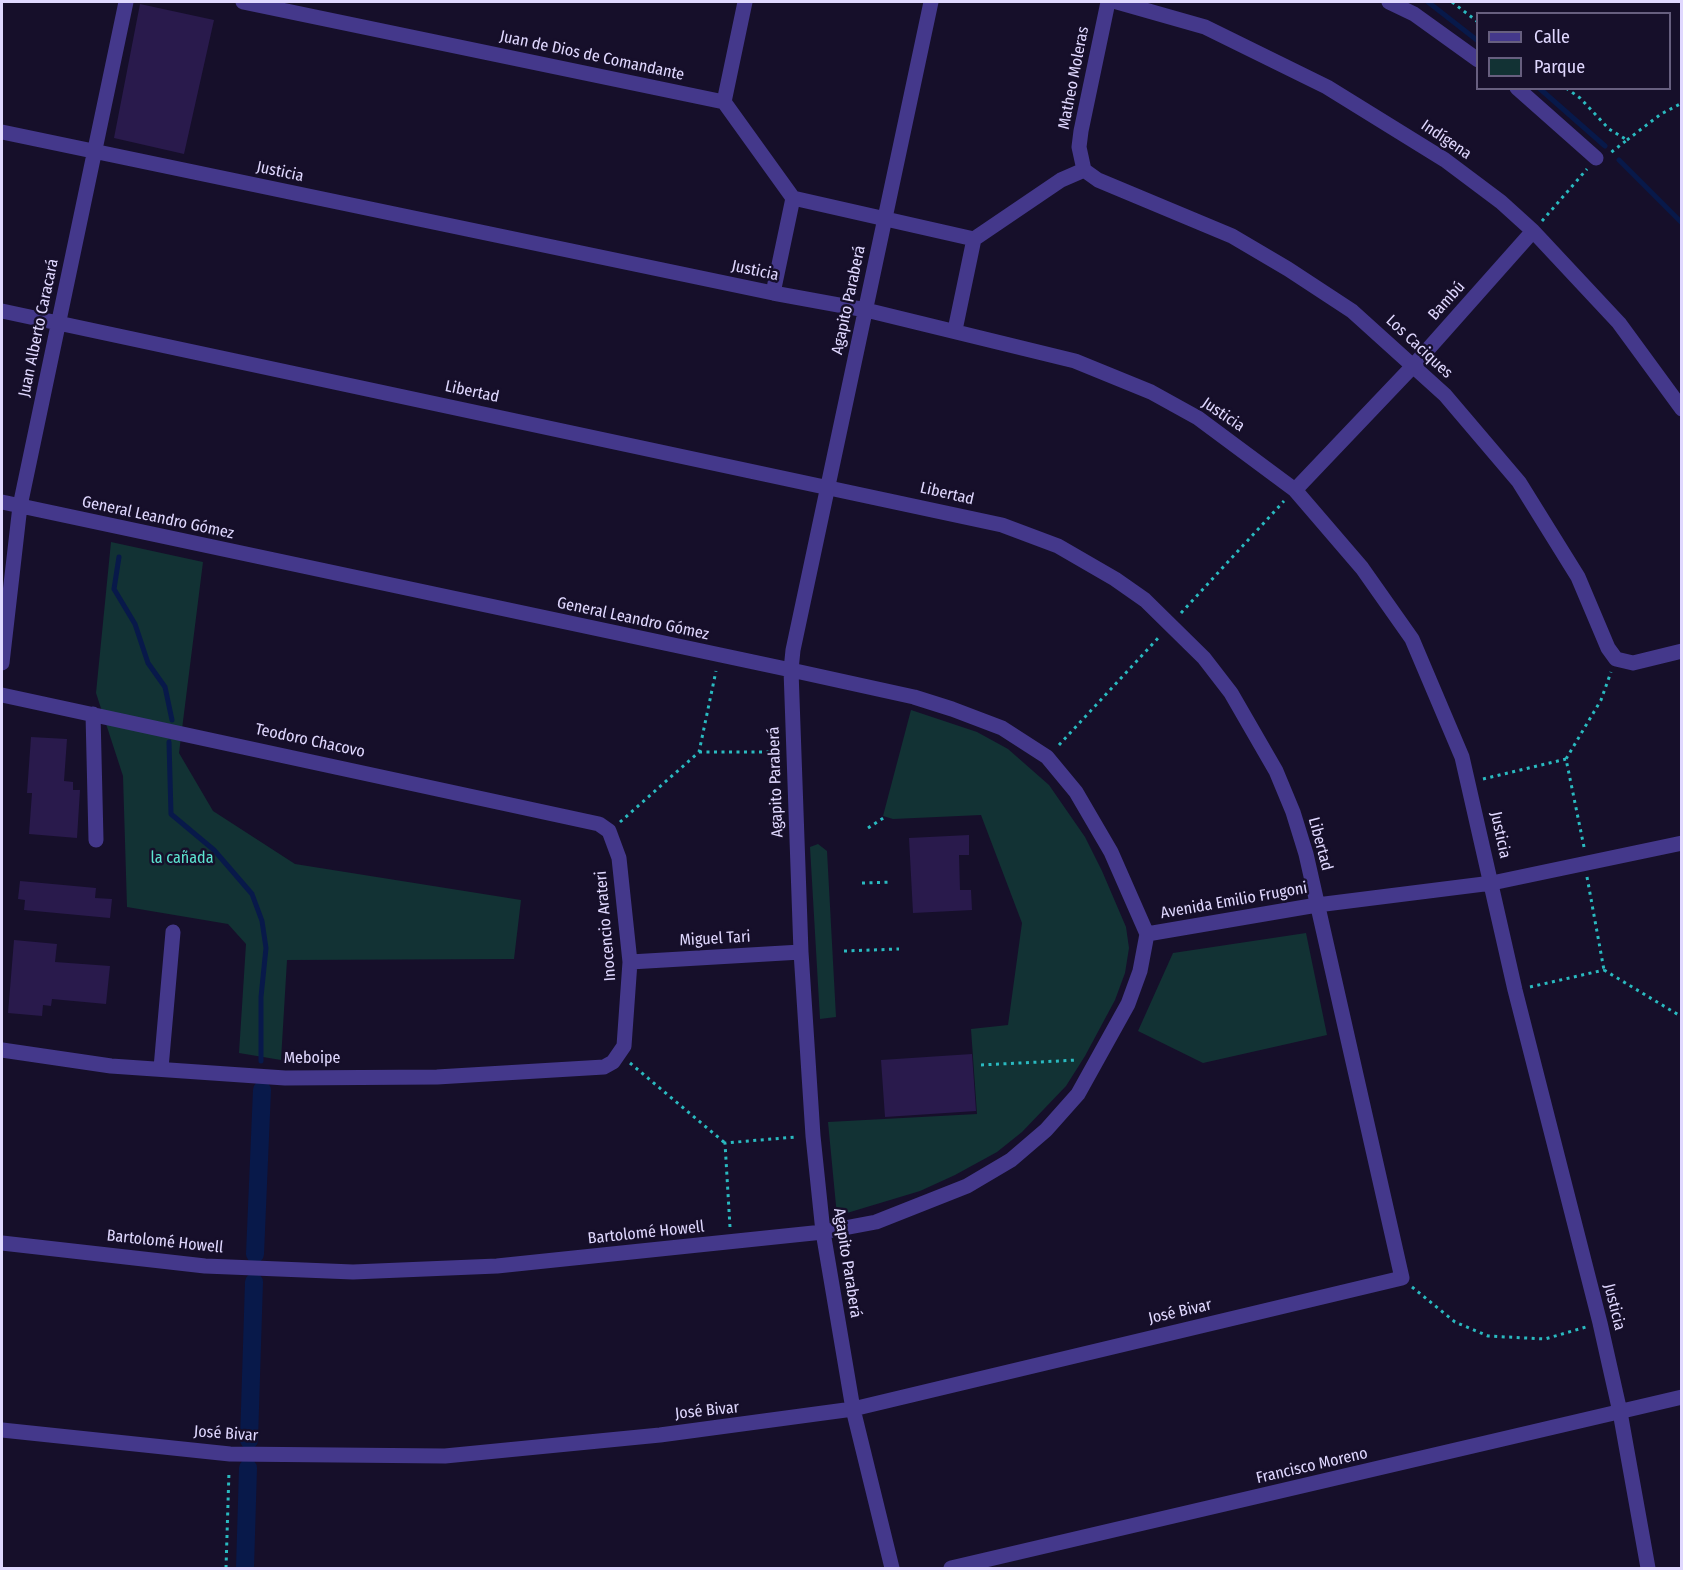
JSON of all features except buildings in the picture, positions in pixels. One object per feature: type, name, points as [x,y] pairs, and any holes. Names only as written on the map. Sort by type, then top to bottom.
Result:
[{"type":"street","name":"Juan Alberto Caracará","points":[[2,663],[20,506],[126,2]]},
{"type":"street","name":"Juan de Dios de Comandante","points":[[243,2],[724,102]]},
{"type":"street","points":[[745,2],[724,102],[793,198],[884,220],[974,238]]},
{"type":"street","name":"Agapito Paraberá","points":[[892,1569],[853,1409],[823,1232],[813,1136],[801,952],[792,752],[791,670],[792,650],[931,2]]},
{"type":"street","name":"Matheo Moleras","points":[[1083,166],[1079,147],[1081,130],[1108,2]]},
{"type":"street","name":"Indígena","points":[[1117,2],[1205,27],[1327,87],[1445,160],[1502,202],[1533,231],[1619,323],[1682,409]]},
{"type":"street","points":[[1389,2],[1414,14],[1476,59]]},
{"type":"street","points":[[1519,90],[1596,158]]},
{"type":"street","name":"Justicia","points":[[2,132],[773,294],[866,310],[1075,361],[1151,392],[1198,418],[1295,490],[1362,568],[1412,639],[1446,715],[1469,783],[1515,990],[1600,1323],[1620,1412],[1648,1569]]},
{"type":"street","points":[[955,330],[974,238],[1083,166]]},
{"type":"street","name":"Los Caciques","points":[[1083,166],[1098,180],[1232,236],[1288,268],[1352,311],[1414,365],[1445,395],[1519,482],[1578,577],[1608,648],[1616,659]]},
{"type":"street","points":[[773,294],[793,198]]},
{"type":"street","name":"Bambú","points":[[1295,490],[1414,365],[1533,231]]},
{"type":"street","name":"Libertad","points":[[2,311],[829,486],[1002,525],[1030,534],[1085,560],[1145,600],[1204,658],[1255,732],[1276,771],[1293,812],[1317,905],[1402,1278]]},
{"type":"street","name":"General Leandro Gómez","points":[[2,502],[791,670],[952,709],[1002,728],[1047,757],[1076,792],[1111,852],[1147,934]]},
{"type":"street","points":[[1616,659],[1633,663],[1682,651]]},
{"type":"street","name":"Teodoro Chacovo","points":[[2,694],[588,819],[609,831]]},
{"type":"street","points":[[93,714],[96,840]]},
{"type":"street","name":"Inocencio Arateri","points":[[609,831],[619,858],[630,962],[627,1034],[620,1055]]},
{"type":"street","name":"Avenida Emilio Frugoni","points":[[1147,934],[1317,905],[1492,883],[1682,843]]},
{"type":"street","points":[[160,1068],[173,932]]},
{"type":"street","name":"Bartolomé Howell","points":[[2,1243],[205,1266],[353,1272],[497,1266],[823,1232],[876,1222],[967,1186],[1011,1160],[1046,1130],[1078,1095],[1128,1004],[1140,971],[1147,934]]},
{"type":"street","name":"Miguel Tari","points":[[630,962],[801,952]]},
{"type":"street","name":"Meboipe","points":[[2,1050],[111,1066],[285,1078],[437,1077],[604,1067],[620,1055]]},
{"type":"street","name":"José Bivar","points":[[2,1430],[230,1454],[445,1456],[746,1425],[853,1409],[1402,1278]]},
{"type":"street","name":"Francisco Moreno","points":[[951,1569],[1682,1398]]},
{"type":"path","points":[[1452,2],[1476,20]]},
{"type":"path","points":[[1569,90],[1580,98],[1609,129],[1627,140]]},
{"type":"path","points":[[1533,231],[1596,158],[1614,152],[1661,114],[1682,103]]},
{"type":"path","points":[[609,831],[699,752],[719,656]]},
{"type":"path","points":[[1604,970],[1584,865],[1584,840],[1566,759],[1601,700],[1616,659]]},
{"type":"path","points":[[699,752],[792,752]]},
{"type":"path","points":[[1469,783],[1566,759]]},
{"type":"path","points":[[868,828],[885,818]]},
{"type":"path","points":[[862,884],[892,882]]},
{"type":"path","points":[[844,951],[900,949]]},
{"type":"path","points":[[1515,990],[1604,970],[1682,1017]]},
{"type":"path","points":[[620,1055],[725,1143],[813,1136]]},
{"type":"path","points":[[981,1065],[1087,1060]]},
{"type":"path","points":[[725,1143],[731,1242]]},
{"type":"path","points":[[1402,1278],[1455,1322],[1488,1336],[1545,1339],[1600,1323]]},
{"type":"path","points":[[226,1569],[230,1454]]},
{"type":"green space","name":"la cañada","points":[[111,542],[203,562],[179,753],[213,811],[295,864],[521,900],[514,959],[287,960],[281,1060],[239,1053],[246,944],[228,924],[127,907],[123,776],[96,693]]},
{"type":"green space","points":[[911,710],[977,732],[1008,749],[1049,785],[1085,837],[1102,871],[1126,927],[1129,948],[1125,973],[1115,1000],[1085,1056],[1066,1086],[1022,1132],[997,1152],[920,1191],[837,1216],[828,1122],[977,1114],[971,1029],[1008,1025],[1022,923],[981,815],[893,819],[883,816]]},
{"type":"green space","points":[[818,844],[827,851],[836,1017],[820,1019],[810,847]]},
{"type":"green space","points":[[1306,933],[1327,1035],[1203,1063],[1138,1031],[1173,953]]},
{"type":"waterway","points":[[1428,2],[1476,39]]},
{"type":"waterway","points":[[1541,90],[1605,146]]},
{"type":"waterway","points":[[1619,160],[1682,223]]},
{"type":"waterway","points":[[119,557],[114,589],[135,624],[148,663],[165,687],[172,720]]},
{"type":"waterway","points":[[169,742],[171,814],[214,850],[252,894],[262,921],[266,948],[261,997],[261,1061]]},
{"type":"waterway","points":[[255,1254],[262,1090]]},
{"type":"waterway","points":[[249,1440],[254,1282]]},
{"type":"waterway","points":[[245,1568],[248,1468]]}]
